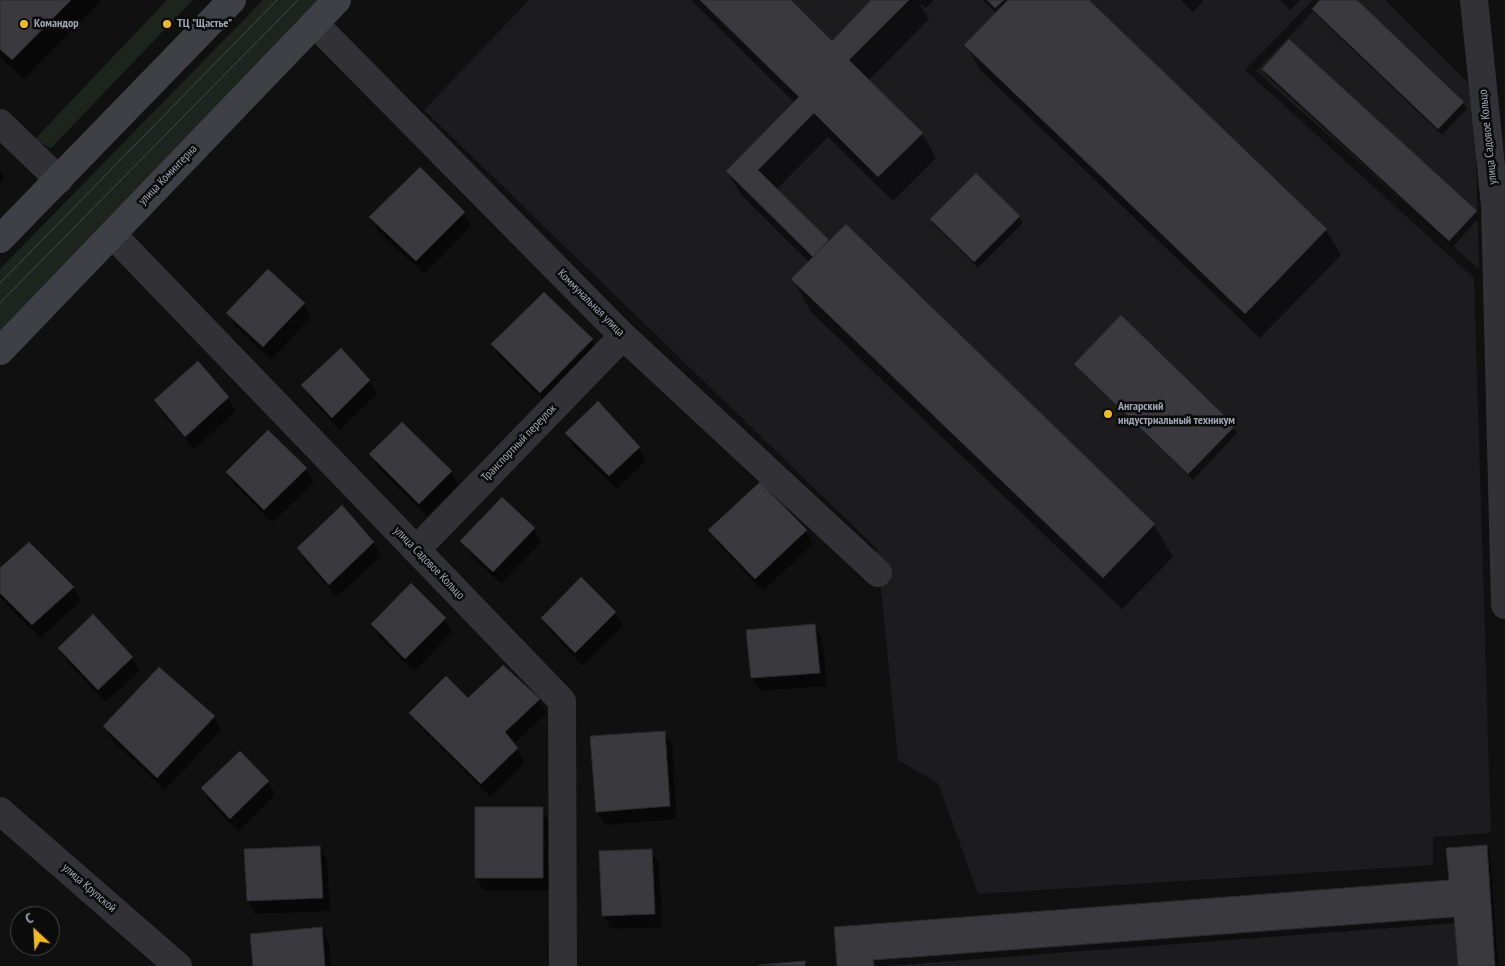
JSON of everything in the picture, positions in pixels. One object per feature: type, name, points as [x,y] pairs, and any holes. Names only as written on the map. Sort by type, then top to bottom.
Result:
[{"type":"street","points":[[0,240],[232,0]]},
{"type":"street","name":"улица Коминтерна","points":[[0,351],[337,0]]},
{"type":"street","name":"улица Садовое Кольцо","points":[[1474,0],[1495,205],[1505,605]]},
{"type":"street","name":"Коммунальная улица","points":[[314,23],[623,336],[878,573]]},
{"type":"street","points":[[0,123],[59,180]]},
{"type":"street","name":"улица Садовое Кольцо","points":[[112,234],[562,701],[563,966]]},
{"type":"street","name":"Транспортный переулок","points":[[416,550],[623,336]]},
{"type":"street","name":"улица Крупской","points":[[0,811],[178,966]]},
{"type":"shaded area","points":[[167,0],[193,0],[51,148],[34,140]]},
{"type":"shaded area","points":[[263,0],[324,0],[0,334],[0,269]]},
{"type":"shaded area","name":"Ангарский индустриальный техникум","points":[[529,0],[1313,0],[1245,70],[1474,278],[1491,833],[1433,837],[1433,865],[978,894],[938,783],[898,760],[877,549],[424,110]]},
{"type":"shaded area","points":[[1324,0],[1385,0],[1474,89],[1479,269],[1256,71]]},
{"type":"shaded area","points":[[1487,845],[1495,966],[837,966],[834,928],[1449,880],[1446,848]]},
{"type":"building","name":"Командор","points":[[0,0],[71,0],[12,60],[0,49]]},
{"type":"building","points":[[700,0],[791,0],[832,41],[871,0],[909,0],[849,60],[923,133],[878,177],[814,113],[758,170],[829,240],[813,257],[726,171],[799,97]]},
{"type":"building","points":[[987,0],[1004,0],[995,8]]},
{"type":"building","points":[[1008,0],[1089,0],[1327,229],[1245,314],[964,45]]},
{"type":"building","points":[[1320,0],[1357,0],[1464,102],[1438,129],[1312,9]]},
{"type":"building","points":[[1289,39],[1477,211],[1449,241],[1262,69]]},
{"type":"building","points":[[420,167],[465,212],[416,261],[369,217]]},
{"type":"building","points":[[976,173],[1020,216],[974,262],[930,219]]},
{"type":"building","points":[[846,224],[1155,524],[1103,578],[791,279]]},
{"type":"building","points":[[268,269],[305,303],[263,347],[226,313]]},
{"type":"building","points":[[544,292],[593,339],[540,393],[491,344]]},
{"type":"building","points":[[1121,315],[1235,426],[1188,474],[1074,364]]},
{"type":"building","points":[[341,348],[370,380],[332,418],[301,385]]},
{"type":"building","points":[[198,361],[229,397],[185,437],[154,400]]},
{"type":"building","points":[[598,401],[640,447],[609,476],[565,433]]},
{"type":"building","points":[[402,422],[452,471],[419,504],[369,454]]},
{"type":"building","points":[[268,430],[307,468],[264,510],[226,472]]},
{"type":"building","points":[[760,482],[807,530],[755,579],[708,530]]},
{"type":"building","points":[[502,497],[535,528],[493,572],[460,541]]},
{"type":"building","points":[[342,505],[374,542],[329,585],[297,548]]},
{"type":"building","points":[[29,542],[74,587],[32,625],[0,593],[0,568]]},
{"type":"building","points":[[581,577],[616,612],[575,653],[541,618]]},
{"type":"building","points":[[411,583],[446,618],[405,659],[371,624]]},
{"type":"building","points":[[93,614],[133,657],[98,690],[58,648]]},
{"type":"building","points":[[815,624],[820,673],[751,678],[746,630]]},
{"type":"building","points":[[503,665],[540,699],[505,732],[518,748],[481,784],[409,713],[446,676],[468,698]]},
{"type":"building","points":[[159,667],[215,716],[157,778],[103,726]]},
{"type":"building","points":[[665,731],[670,806],[596,812],[590,736]]},
{"type":"building","points":[[240,751],[269,781],[230,819],[201,788]]},
{"type":"building","points":[[475,807],[543,807],[543,878],[475,878]]},
{"type":"building","points":[[1487,845],[1495,966],[1458,966],[1454,917],[873,960],[874,966],[837,966],[834,927],[1449,880],[1446,848]]},
{"type":"building","points":[[320,846],[323,898],[247,901],[244,849]]},
{"type":"building","points":[[652,849],[655,914],[602,916],[599,851]]},
{"type":"building","points":[[322,927],[325,966],[253,966],[250,934]]},
{"type":"building","points":[[805,961],[805,966],[759,965]]},
{"type":"tram line","points":[[0,283],[277,0]]},
{"type":"tram line","points":[[0,303],[298,0]]},
{"type":"place","name":"Командор","points":[[24,24]]},
{"type":"place","name":"ТЦ \"Щастье\"","points":[[167,24]]},
{"type":"place","name":"Ангарский индустриальный техникум","points":[[1108,414]]}]
